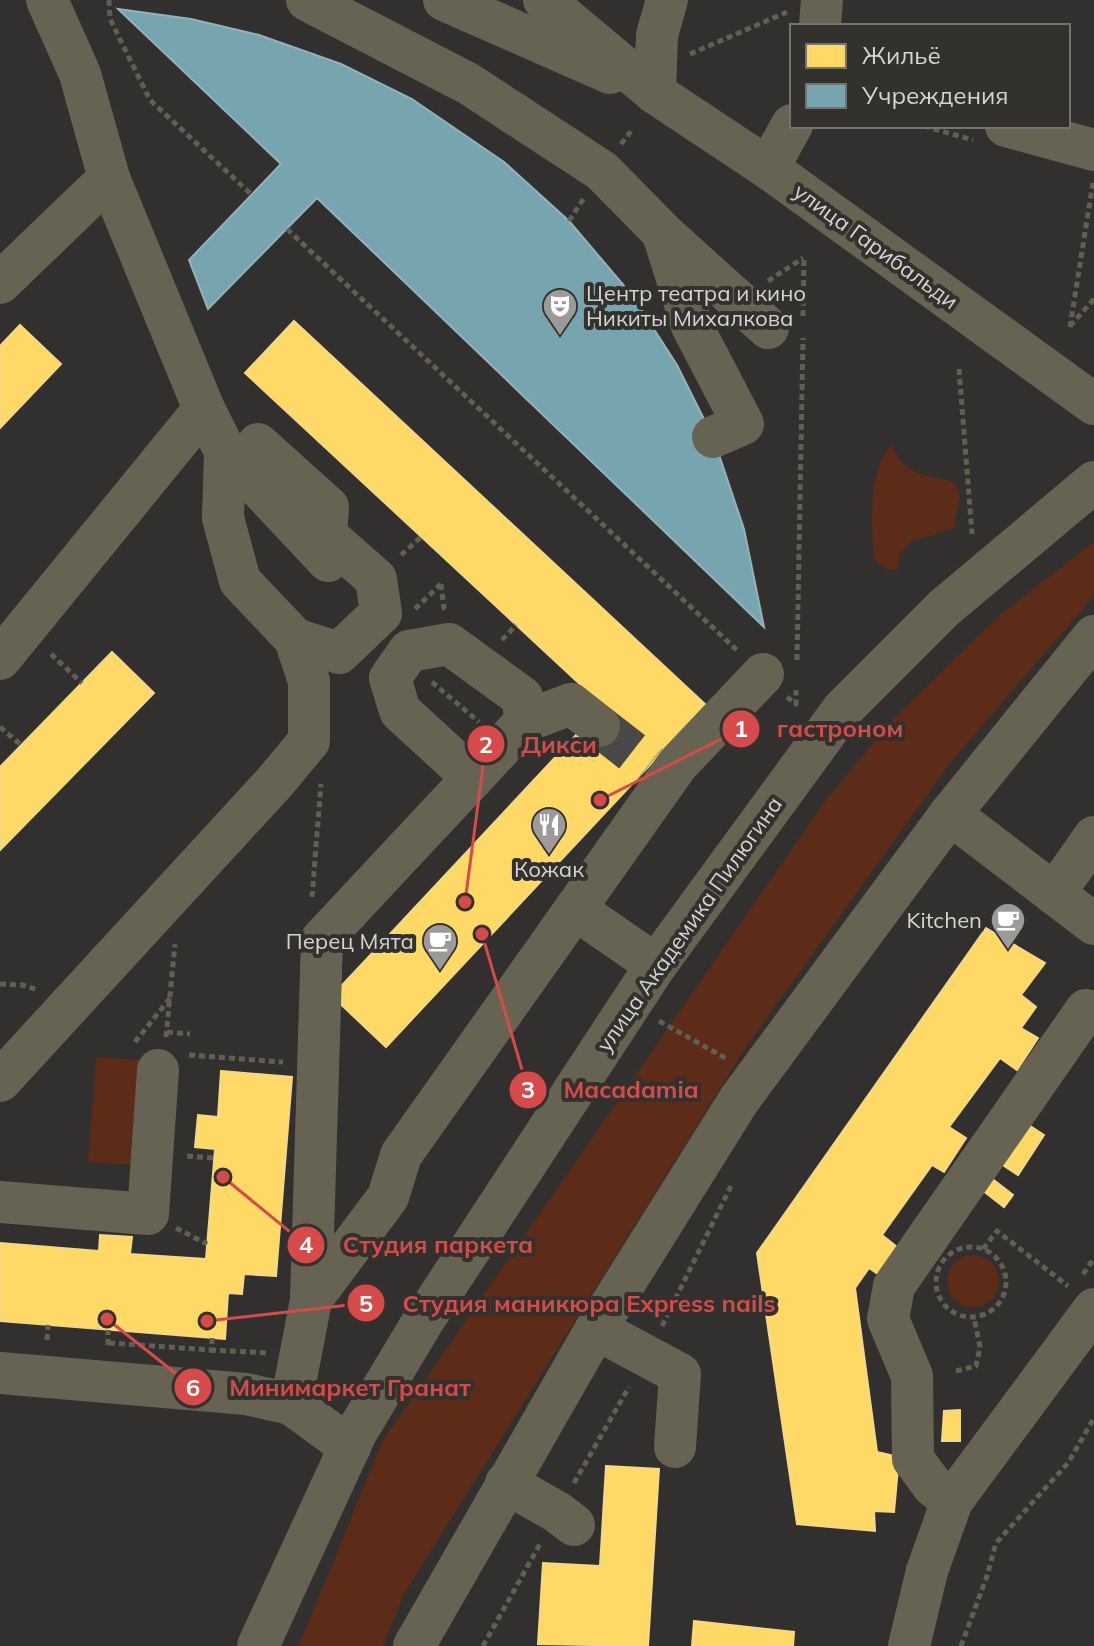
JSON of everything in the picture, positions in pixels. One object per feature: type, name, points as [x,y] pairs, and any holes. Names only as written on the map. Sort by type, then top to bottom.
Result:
[{"type":"street","points":[[47,0],[80,74],[109,178],[204,409],[242,448],[328,561]]},
{"type":"street","points":[[307,0],[469,84],[602,171],[663,233],[791,329]]},
{"type":"street","name":"улица Гарибальди","points":[[444,0],[655,93]]},
{"type":"street","name":"улица Гарибальди","points":[[544,0],[655,93],[768,168],[1094,404]]},
{"type":"street","points":[[655,93],[657,35],[667,0]]},
{"type":"street","points":[[768,168],[790,128]]},
{"type":"street","points":[[1013,128],[1094,150]]},
{"type":"street","points":[[0,283],[109,178]]},
{"type":"street","points":[[663,233],[692,326],[743,424],[713,437]]},
{"type":"street","points":[[12,644],[204,409]]},
{"type":"street","points":[[0,1081],[309,741],[309,681],[295,639],[240,581],[223,518],[242,448]]},
{"type":"street","points":[[242,448],[328,507],[326,535],[376,579],[381,613],[339,653],[295,639]]},
{"type":"street","name":"улица Академика Пилюгина","points":[[258,1646],[350,1447],[423,1321],[656,965],[843,709],[944,608],[1094,482]]},
{"type":"street","points":[[414,1646],[596,1329],[752,1082],[950,814],[1094,636]]},
{"type":"street","points":[[473,778],[400,711],[390,678],[409,651],[449,644],[522,697],[516,732]]},
{"type":"street","points":[[311,1300],[388,1197],[401,1155],[575,909],[658,772],[785,678]]},
{"type":"street","points":[[291,1404],[311,1300],[309,935],[473,778],[516,732],[571,704],[599,726]]},
{"type":"street","points":[[950,814],[1094,924]]},
{"type":"street","points":[[1054,894],[1094,837]]},
{"type":"street","points":[[575,909],[656,965]]},
{"type":"street","points":[[952,1501],[933,1486],[913,1459],[912,1376],[888,1319],[894,1286],[1086,1010]]},
{"type":"street","points":[[0,1202],[148,1214],[160,1050]]},
{"type":"street","points":[[909,1646],[927,1571],[952,1501],[1083,1299]]},
{"type":"street","points":[[596,1329],[680,1374],[675,1447]]},
{"type":"street","points":[[0,1373],[246,1394],[291,1404],[350,1447]]},
{"type":"street","points":[[506,1483],[566,1519]]},
{"type":"path","points":[[109,0],[110,19],[150,100],[252,195]]},
{"type":"path","points":[[689,55],[814,11]]},
{"type":"path","points":[[1094,179],[1070,327],[1094,299]]},
{"type":"path","points":[[287,229],[785,678]]},
{"type":"path","points":[[785,678],[791,329],[804,257]]},
{"type":"path","points":[[959,369],[972,534]]},
{"type":"path","points":[[411,612],[441,584]]},
{"type":"path","points":[[12,644],[82,683]]},
{"type":"path","points":[[404,659],[451,698],[516,732]]},
{"type":"path","points":[[421,730],[480,666]]},
{"type":"path","points":[[0,727],[21,745]]},
{"type":"path","points":[[309,935],[319,816]]},
{"type":"path","points":[[160,1050],[172,996],[160,1050]]},
{"type":"path","points":[[648,1029],[655,1018],[725,1056],[752,1082]]},
{"type":"path","points":[[160,1050],[190,1034]]},
{"type":"path","points":[[160,1050],[285,1062]]},
{"type":"path","points":[[483,1646],[566,1519],[738,1171]]},
{"type":"path","points":[[983,1249],[997,1231],[1083,1299]]},
{"type":"path","points":[[969,1247],[983,1249],[995,1256],[1003,1267],[1007,1280],[1005,1294],[998,1306],[987,1314],[974,1318],[960,1316],[948,1309],[940,1298],[936,1284],[938,1271],[945,1259],[956,1250],[969,1247]]},
{"type":"path","points":[[956,1371],[976,1366],[980,1347],[974,1318]]},
{"type":"path","points":[[47,1340],[48,1325]]},
{"type":"path","points":[[108,1330],[108,1343]]},
{"type":"path","points":[[212,1338],[212,1350],[281,1354]]},
{"type":"path","points":[[961,1646],[996,1543],[1068,1463],[1094,1418]]},
{"type":"shaded area","points":[[892,445],[903,463],[910,468],[955,482],[960,497],[954,528],[910,542],[899,554],[899,569],[886,569],[874,559],[873,546],[875,483],[878,468]]},
{"type":"shaded area","points":[[1094,542],[1094,596],[950,763],[746,1047],[404,1594],[383,1646],[299,1646],[382,1442],[825,801],[894,718],[1002,613]]},
{"type":"shaded area","points":[[96,1057],[144,1060],[136,1165],[88,1162]]},
{"type":"shaded area","points":[[973,1255],[992,1262],[999,1281],[992,1300],[973,1307],[954,1300],[947,1281],[954,1262]]},
{"type":"building: Жильё","points":[[294,321],[706,705],[386,1047],[332,996],[577,734],[611,713],[245,373]]},
{"type":"building: Жильё","points":[[20,325],[61,364],[0,428],[0,346]]},
{"type":"building: Жильё","points":[[112,652],[154,693],[0,850],[0,767]]},
{"type":"building: Жильё","points":[[986,928],[1045,963],[1021,995],[1036,1007],[1021,1028],[1038,1038],[1017,1070],[1000,1058],[949,1127],[966,1138],[944,1172],[932,1165],[882,1235],[902,1251],[884,1278],[869,1268],[855,1288],[877,1452],[899,1457],[894,1512],[874,1511],[875,1531],[797,1524],[757,1253]]},
{"type":"building: Жильё","points":[[221,1071],[292,1077],[276,1276],[244,1274],[242,1294],[228,1293],[225,1339],[0,1321],[0,1243],[99,1251],[100,1235],[132,1237],[130,1254],[206,1259],[215,1149],[195,1147],[198,1115],[218,1117]]},
{"type":"building: Жильё","points":[[1021,1120],[1044,1135],[1018,1175],[995,1160]]},
{"type":"building: Жильё","points":[[986,1174],[1013,1195],[1004,1207],[977,1186]]},
{"type":"building: Жильё","points":[[960,1410],[960,1441],[942,1441],[944,1411]]},
{"type":"building: Жильё","points":[[606,1466],[659,1469],[648,1646],[538,1644],[543,1563],[600,1566]]},
{"type":"building: Жильё","points":[[694,1621],[794,1632],[793,1646],[692,1646]]},
{"type":"building: Учреждения","name":"Центр театра и кино Никиты Михалкова","points":[[118,9],[191,19],[259,35],[341,64],[412,99],[504,162],[569,221],[632,295],[677,365],[713,437],[744,529],[764,627],[317,198],[208,309],[189,260],[281,164]]},
{"type":"tunnel","points":[[599,726],[649,765]]},
{"type":"place","name":"Центр театра и кино Никиты Михалкова","points":[[560,337]]},
{"type":"place","name":"гастроном","points":[[600,800]]},
{"type":"place","name":"Кожак","points":[[549,856]]},
{"type":"place","name":"Дикси","points":[[465,902]]},
{"type":"place","name":"Macadamia","points":[[482,934]]},
{"type":"place","name":"Kitchen","points":[[1008,951]]},
{"type":"place","name":"Перец Мята","points":[[440,972]]},
{"type":"place","name":"Студия паркета","points":[[223,1177]]},
{"type":"place","name":"Минимаркет Гранат","points":[[107,1319]]},
{"type":"place","name":"Студия маникюра Express nails","points":[[207,1321]]}]
